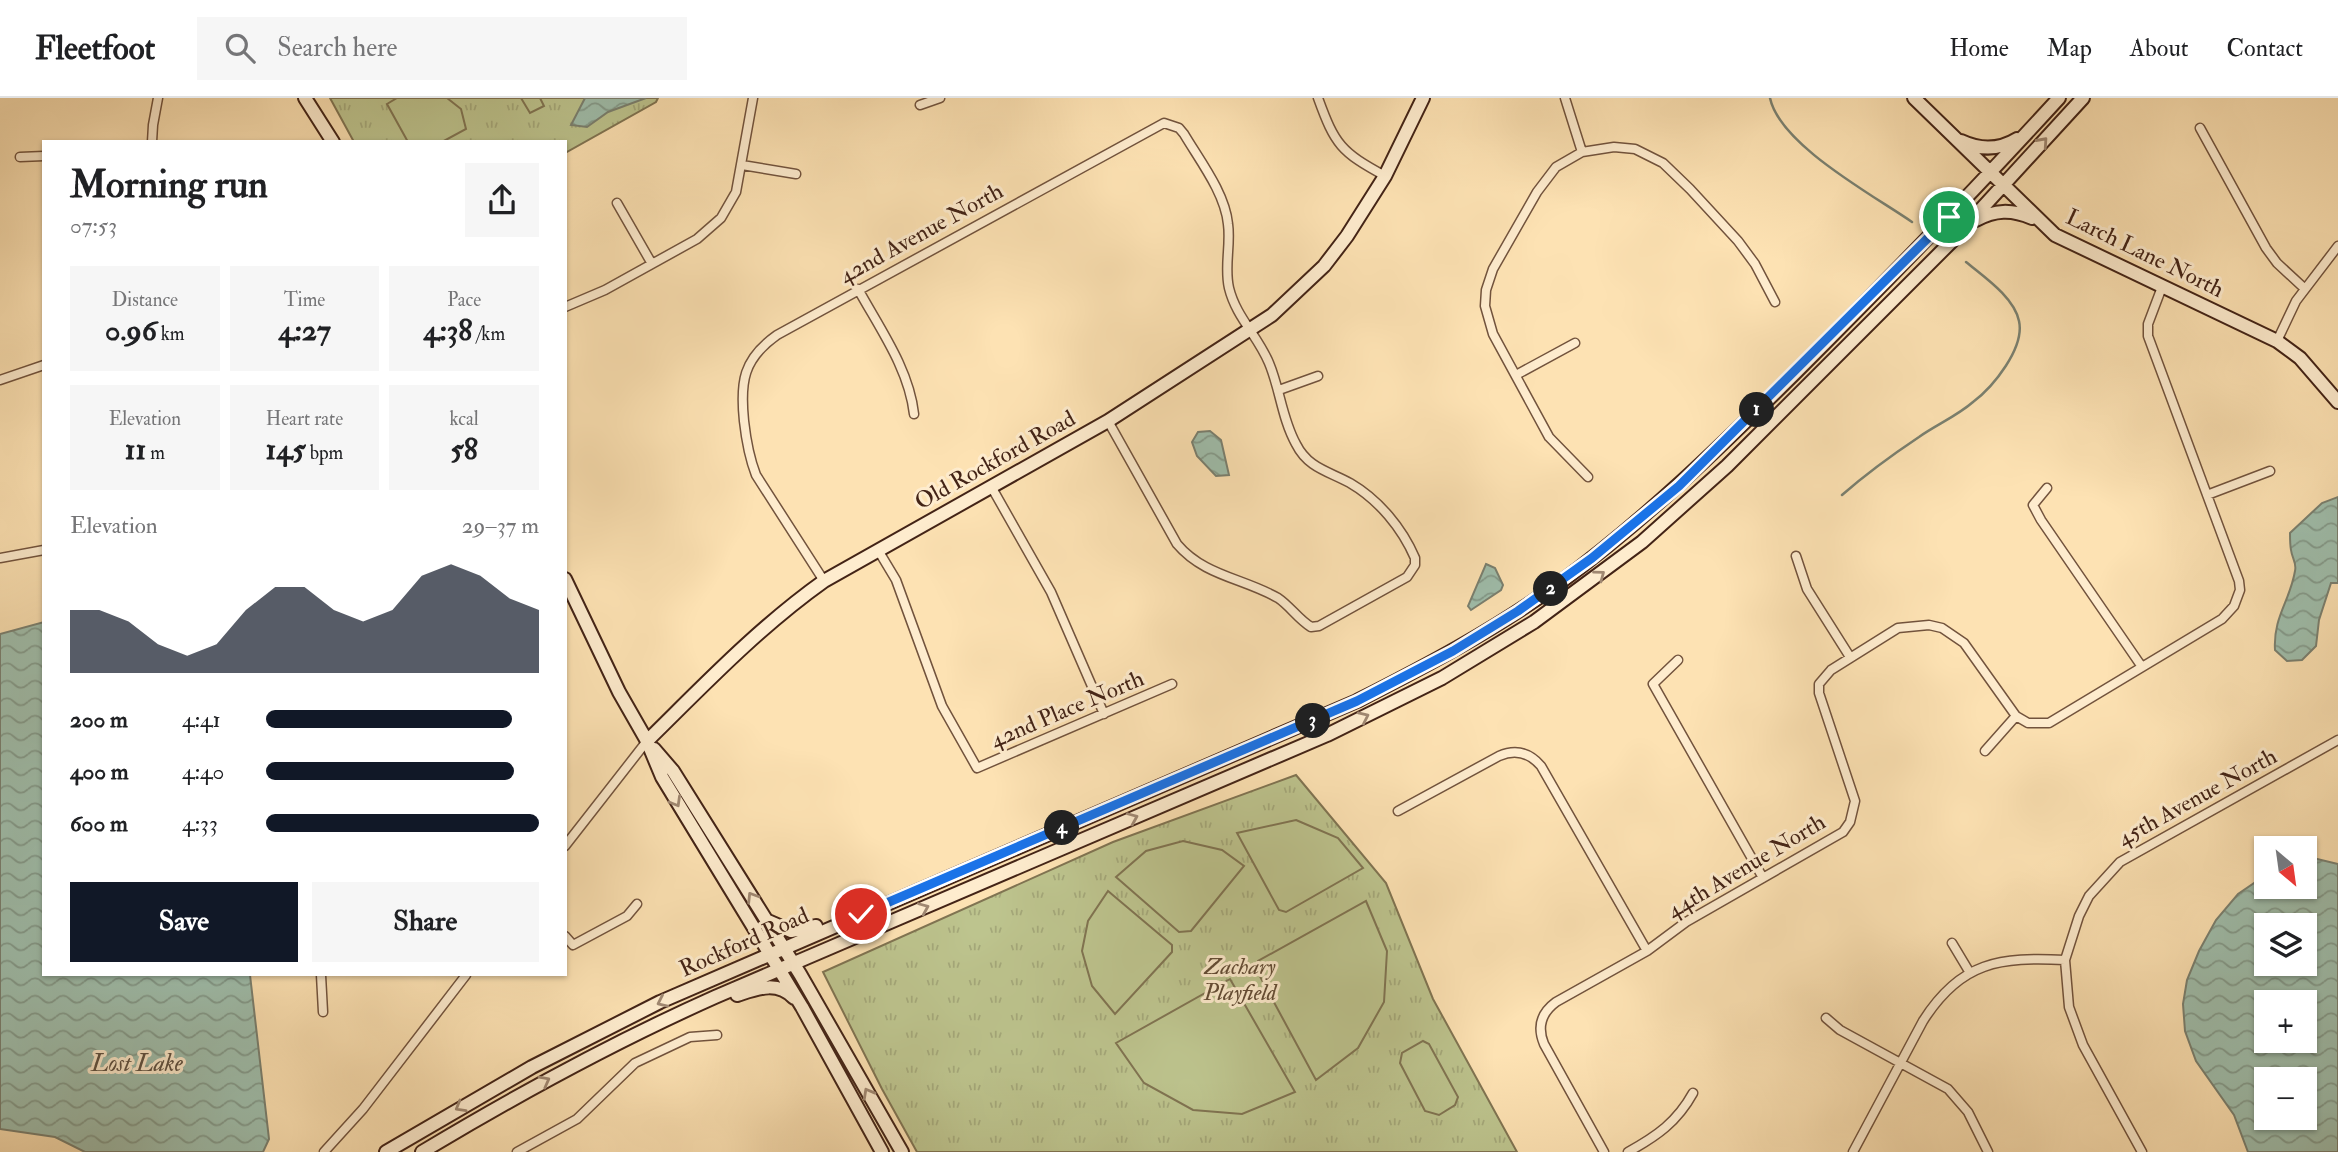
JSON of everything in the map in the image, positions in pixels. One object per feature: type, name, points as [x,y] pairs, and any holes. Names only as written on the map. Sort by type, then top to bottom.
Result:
[{"type":"main road","points":[[305,98],[332,140]]},
{"type":"main road","name":"Old Rockford Road","points":[[647,741],[747,642],[789,606],[824,581],[1108,421],[1250,331],[1298,293],[1347,236],[1385,176],[1423,98]]},
{"type":"main road","name":"Larch Lane North","points":[[1914,98],[2055,235],[2081,250],[2277,341],[2300,358],[2338,402]]},
{"type":"main road","name":"Rockford Road","points":[[386,1152],[571,1046],[660,1002],[1357,701],[1453,651],[1536,598],[1623,534],[1679,486],[1867,302],[2059,98]]},
{"type":"main road","name":"Rockford Road","points":[[422,1152],[585,1059],[686,1010],[1326,735],[1433,682],[1522,630],[1578,592],[1682,508],[1966,225],[2084,98]]},
{"type":"main road","points":[[1949,133],[1969,145],[1991,148],[2008,144],[2026,134]]},
{"type":"main road","points":[[1966,225],[1992,213],[2006,211],[2023,214],[2039,222]]},
{"type":"main road","points":[[567,583],[619,692],[647,741],[662,777],[803,1007],[882,1152]]},
{"type":"main road","points":[[647,741],[673,771],[765,918],[902,1152]]},
{"type":"main road","points":[[693,830],[705,822]]},
{"type":"main road","points":[[765,918],[782,929],[803,930],[903,887],[920,890]]},
{"type":"main road","points":[[686,1010],[761,987],[776,987],[790,993],[803,1007]]},
{"type":"street","points":[[152,140],[158,98]]},
{"type":"street","points":[[567,306],[697,239],[721,218],[736,192],[753,98]]},
{"type":"street","points":[[920,105],[940,98]]},
{"type":"street","points":[[1318,98],[1334,138],[1342,148],[1385,176]]},
{"type":"street","points":[[1565,98],[1582,152]]},
{"type":"street","name":"42nd Avenue North","points":[[824,581],[755,475],[750,458],[742,402],[743,380],[748,366],[765,343],[858,289],[1164,123],[1172,124],[1185,134],[1219,196],[1228,221],[1228,286],[1250,331]]},
{"type":"street","points":[[2200,128],[2266,248],[2277,263],[2304,288]]},
{"type":"street","points":[[1588,477],[1549,437],[1489,326],[1485,306],[1486,290],[1493,270],[1545,179],[1568,158],[1598,148],[1628,148],[1648,155],[1662,163],[1690,189],[1738,242],[1755,264],[1775,302]]},
{"type":"street","points":[[20,158],[42,156]]},
{"type":"street","points":[[742,165],[796,174]]},
{"type":"street","points":[[617,204],[652,264]]},
{"type":"street","points":[[2277,341],[2282,326],[2304,288],[2338,246]]},
{"type":"street","points":[[1985,751],[2016,716],[2028,723],[2049,723],[2222,619],[2238,598],[2239,581],[2148,336],[2148,324],[2162,287]]},
{"type":"street","points":[[858,289],[903,371],[914,414]]},
{"type":"street","points":[[1108,421],[1185,554],[1209,570],[1277,598],[1311,627],[1319,626],[1407,578],[1415,565],[1415,558],[1404,535],[1387,513],[1349,483],[1317,468],[1305,459],[1289,430],[1268,360],[1250,331]]},
{"type":"street","points":[[1516,375],[1575,343]]},
{"type":"street","points":[[0,380],[42,366]]},
{"type":"street","points":[[1279,390],[1318,376]]},
{"type":"street","points":[[2207,495],[2270,471]]},
{"type":"street","points":[[992,488],[1051,592],[1104,714]]},
{"type":"street","points":[[2047,488],[2033,505],[2040,520],[2142,667]]},
{"type":"street","points":[[0,558],[42,550]]},
{"type":"street","name":"42nd Place North","points":[[877,550],[896,580],[942,706],[976,768],[1172,684]]},
{"type":"street","points":[[1796,555],[1807,589],[1850,657]]},
{"type":"street","name":"44th Avenue North","points":[[1604,1152],[1541,1037],[1540,1029],[1545,1013],[1556,1002],[1647,951],[1686,922],[1834,838],[1850,822],[1855,801],[1819,693],[1819,684],[1824,676],[1898,628],[1929,625],[1942,628],[1964,643],[2016,716]]},
{"type":"street","points":[[1678,660],[1653,684],[1763,878]]},
{"type":"street","name":"45th Avenue North","points":[[2065,960],[2079,916],[2089,896],[2120,862],[2338,740]]},
{"type":"street","name":"Old Rockford Road","points":[[567,843],[647,741]]},
{"type":"street","points":[[1398,811],[1508,751],[1528,755],[1541,766],[1647,951]]},
{"type":"street","points":[[567,938],[573,945],[627,916],[637,904]]},
{"type":"street","points":[[1952,943],[1970,973]]},
{"type":"street","points":[[1853,1152],[1934,1004],[1959,979],[1996,962],[2016,959],[2065,960],[2069,1007],[2075,1026],[2142,1152]]},
{"type":"street","points":[[321,976],[323,1012]]},
{"type":"street","points":[[324,1152],[363,1109],[465,976]]},
{"type":"street","points":[[1826,1018],[1840,1030],[1942,1085],[1968,1111],[1988,1152]]},
{"type":"street","points":[[517,1152],[577,1119],[635,1063],[690,1037],[717,1035]]},
{"type":"street","points":[[1628,1152],[1665,1130],[1685,1108],[1693,1093]]},
{"type":"green space","points":[[330,98],[658,98],[656,102],[567,152],[567,140],[353,140]]},
{"type":"green space","points":[[397,98],[447,98],[461,109],[466,129],[446,140],[407,140],[387,104]]},
{"type":"green space","points":[[521,98],[540,98],[544,106],[530,113]]},
{"type":"green space","name":"Zachary Playfield","points":[[1296,775],[1386,883],[1433,999],[1517,1152],[917,1152],[823,972],[1113,842]]},
{"type":"green space","points":[[1296,820],[1338,838],[1363,868],[1286,912],[1279,910],[1237,833]]},
{"type":"green space","points":[[1183,841],[1222,850],[1244,866],[1191,931],[1179,932],[1116,877],[1146,851]]},
{"type":"green space","points":[[1108,891],[1172,945],[1172,952],[1115,1014],[1092,986],[1082,951],[1088,921]]},
{"type":"green space","points":[[1366,901],[1387,951],[1384,1002],[1358,1048],[1316,1080],[1256,969],[1258,961]]},
{"type":"green space","points":[[1230,979],[1295,1092],[1242,1114],[1193,1110],[1144,1083],[1116,1043]]},
{"type":"green space","points":[[1423,1041],[1429,1044],[1458,1097],[1455,1105],[1439,1115],[1425,1111],[1400,1063],[1402,1053]]},
{"type":"water","points":[[585,98],[646,98],[608,112],[587,127],[571,125]]},
{"type":"water","points":[[1210,431],[1221,440],[1229,475],[1216,476],[1197,456],[1192,442],[1198,432]]},
{"type":"water","points":[[2338,497],[2338,583],[2331,583],[2319,620],[2316,646],[2302,660],[2287,661],[2275,650],[2275,638],[2295,568],[2290,533],[2322,503]]},
{"type":"water","points":[[1486,564],[1495,568],[1503,585],[1501,590],[1471,610],[1468,606]]},
{"type":"water","name":"Lost Lake","points":[[42,623],[42,976],[250,976],[269,1139],[263,1152],[85,1152],[55,1137],[0,1129],[0,634]]},
{"type":"water","points":[[2317,859],[2338,864],[2338,1152],[2248,1152],[2234,1115],[2196,1061],[2185,1031],[2183,1004],[2187,980],[2216,920],[2238,894],[2254,883],[2254,900],[2317,900]]},
{"type":"waterway","points":[[1770,98],[1777,116],[1809,151],[1912,222]]},
{"type":"waterway","points":[[1842,495],[1899,451],[1973,402],[1998,377],[2012,355],[2020,332],[2016,312],[2005,296],[1966,262]]},
{"type":"route","points":[[861,914],[1357,701],[1453,651],[1518,611],[1623,534],[1679,486],[1867,302],[1949,217]]}]
